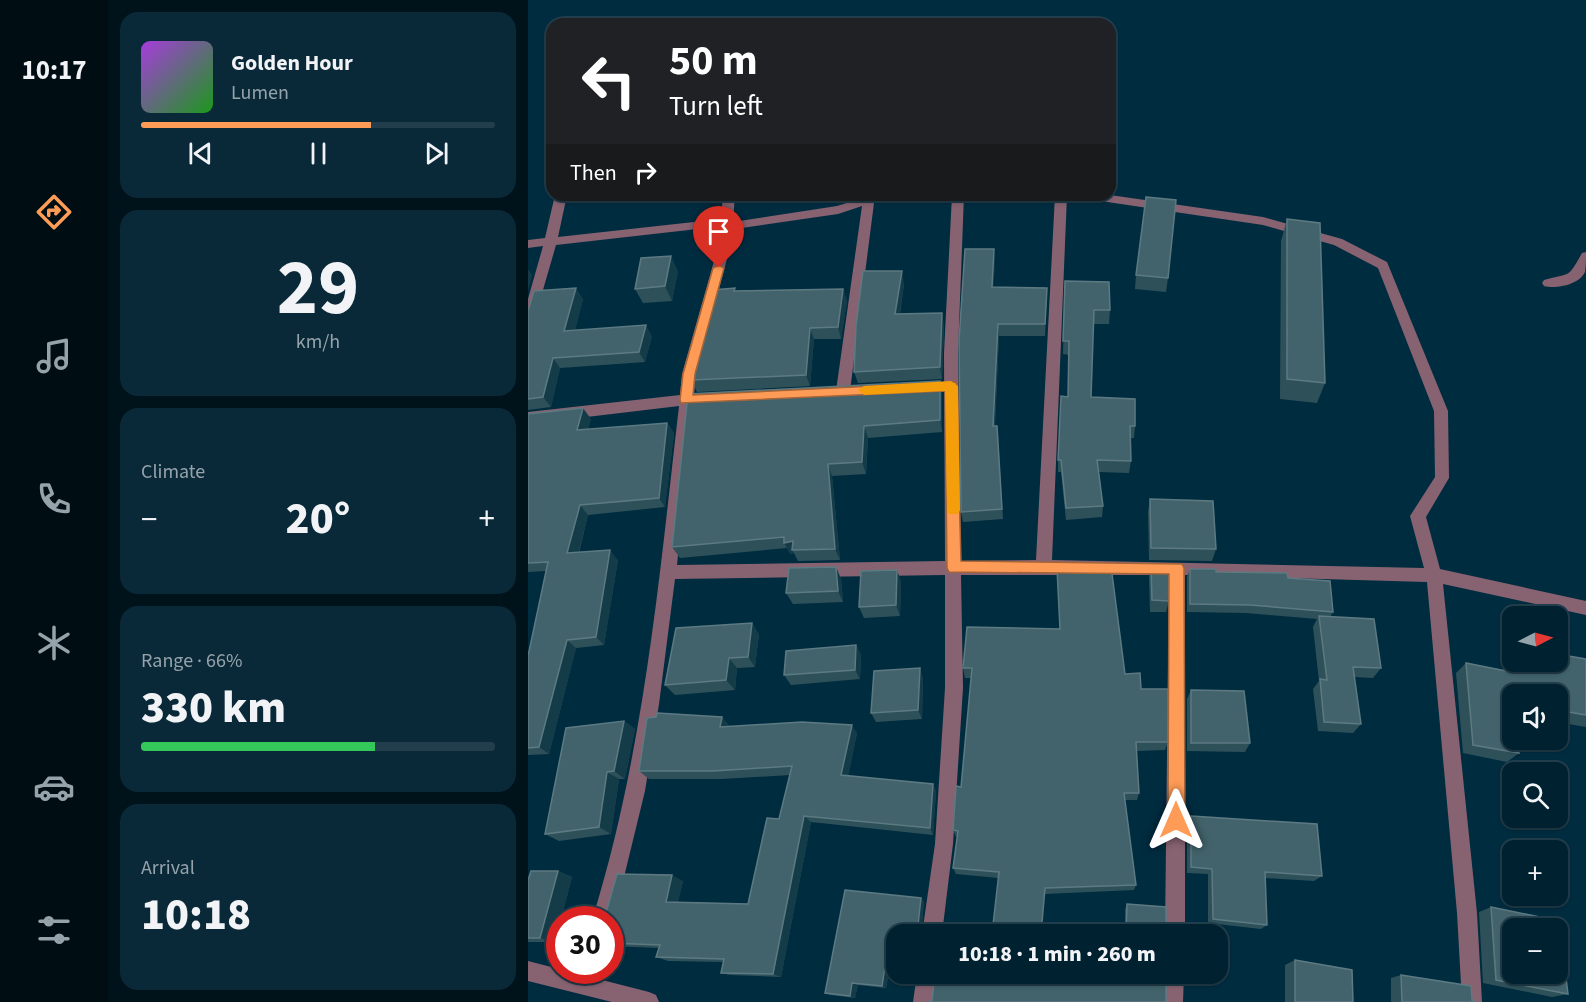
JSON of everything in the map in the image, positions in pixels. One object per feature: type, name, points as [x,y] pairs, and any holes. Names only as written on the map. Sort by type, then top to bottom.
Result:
[{"type":"street","points":[[1116,199],[1263,221],[1338,242],[1383,265],[1441,411],[1442,478],[1418,516],[1434,575],[1467,913],[1472,1002]]},
{"type":"street","points":[[528,321],[560,201]]},
{"type":"street","points":[[606,906],[619,867],[653,697],[689,374],[728,224],[729,201]]},
{"type":"street","points":[[528,244],[728,224],[859,201]]},
{"type":"street","points":[[843,391],[869,201]]},
{"type":"street","points":[[933,924],[944,844],[954,688],[954,568],[946,386],[958,201]]},
{"type":"street","points":[[1044,567],[1061,201]]},
{"type":"street","points":[[839,203],[867,216]]},
{"type":"street","points":[[1548,283],[1572,280],[1579,275],[1586,256]]},
{"type":"street","points":[[528,418],[708,399]]},
{"type":"street","points":[[668,572],[1044,567],[1434,575],[1586,608]]},
{"type":"street","points":[[1175,924],[1176,568]]},
{"type":"street","points":[[528,971],[546,973]]},
{"type":"street","points":[[601,984],[649,1002]]},
{"type":"street","points":[[922,1002],[925,984]]},
{"type":"street","points":[[1173,1002],[1174,984]]},
{"type":"building","points":[[1146,197],[1176,200],[1168,278],[1136,275]]},
{"type":"building","points":[[1287,219],[1320,223],[1325,383],[1287,379]]},
{"type":"building","points":[[965,249],[994,249],[992,287],[1047,288],[1045,324],[998,324],[993,426],[997,426],[1002,509],[961,512],[959,341]]},
{"type":"building","points":[[671,256],[665,286],[635,289],[641,258]]},
{"type":"building","points":[[863,271],[902,271],[895,314],[942,313],[940,367],[854,372],[856,326]]},
{"type":"building","points":[[1065,281],[1109,282],[1110,310],[1094,310],[1091,397],[1135,399],[1135,426],[1130,426],[1131,461],[1097,460],[1103,506],[1066,508],[1061,460],[1058,460],[1061,396],[1068,397],[1069,341],[1063,341]]},
{"type":"building","points":[[576,288],[564,331],[646,325],[639,352],[553,358],[543,397],[528,399],[528,311],[534,291]]},
{"type":"building","points":[[735,288],[734,291],[843,289],[838,327],[810,328],[806,375],[691,380],[712,290]]},
{"type":"building","points":[[940,381],[940,420],[864,426],[862,462],[828,464],[835,549],[792,550],[793,541],[784,543],[784,537],[672,547],[688,394]]},
{"type":"building","points":[[583,408],[577,430],[667,423],[659,498],[580,505],[567,553],[610,550],[596,637],[567,640],[539,747],[528,748],[528,656],[548,562],[528,563],[528,414]]},
{"type":"building","points":[[1150,499],[1213,501],[1216,549],[1151,548]]},
{"type":"building","points":[[1111,566],[1125,674],[1140,673],[1141,689],[1168,689],[1168,742],[1136,742],[1139,793],[1124,793],[1136,885],[1045,888],[1042,924],[993,924],[999,872],[953,868],[958,831],[953,830],[956,786],[961,787],[972,668],[963,668],[967,627],[1060,629],[1057,568]]},
{"type":"building","points":[[1151,566],[1169,566],[1169,601],[1152,600]]},
{"type":"building","points":[[836,567],[838,591],[786,593],[789,568]]},
{"type":"building","points":[[1190,569],[1216,569],[1216,572],[1287,573],[1288,578],[1330,581],[1333,612],[1250,605],[1190,604]]},
{"type":"building","points":[[897,570],[896,605],[859,607],[861,571]]},
{"type":"building","points":[[1319,616],[1374,619],[1381,668],[1353,667],[1361,724],[1324,722],[1320,679],[1327,680]]},
{"type":"building","points":[[752,623],[748,657],[729,658],[726,680],[665,685],[676,628]]},
{"type":"building","points":[[856,645],[855,670],[784,675],[786,651]]},
{"type":"building","points":[[1568,656],[1586,659],[1586,715],[1568,712],[1568,684],[1502,684],[1502,750],[1519,750],[1519,753],[1473,745],[1466,663],[1516,673],[1568,672]]},
{"type":"building","points":[[920,668],[918,710],[871,713],[874,671]]},
{"type":"building","points":[[1191,690],[1244,691],[1250,743],[1191,743]]},
{"type":"building","points":[[657,713],[722,717],[720,727],[802,722],[852,725],[841,775],[933,784],[930,828],[804,816],[773,974],[721,973],[724,959],[656,957],[660,945],[624,944],[624,906],[608,906],[617,874],[672,875],[666,902],[748,904],[767,818],[779,819],[792,766],[713,771],[639,771],[647,718],[656,717]]},
{"type":"building","points":[[624,721],[614,771],[607,772],[599,827],[545,834],[566,728]]},
{"type":"building","points":[[1191,816],[1317,824],[1322,876],[1265,872],[1267,925],[1213,919],[1212,869],[1191,867]]},
{"type":"building","points":[[531,871],[558,871],[549,906],[546,906],[540,938],[528,938],[528,880]]},
{"type":"building","points":[[845,890],[921,898],[918,924],[886,924],[886,960],[882,986],[852,983],[850,996],[825,993]]},
{"type":"building","points":[[1127,904],[1166,907],[1166,924],[1126,924]]},
{"type":"building","points":[[1491,907],[1544,918],[1502,918],[1502,981],[1496,980]]},
{"type":"building","points":[[1295,960],[1352,970],[1353,1002],[1295,1002]]},
{"type":"building","points":[[1401,975],[1471,986],[1472,1000],[1476,1002],[1402,1002]]},
{"type":"building","points":[[934,984],[1166,984],[1166,1002],[929,1002],[932,1000]]},
{"type":"building","points":[[1517,984],[1567,984],[1568,994]]},
{"type":"slow traffic","points":[[864,390],[951,386],[953,510]]},
{"type":"route","points":[[719,268],[689,374],[686,400],[951,386],[954,568],[1176,568],[1176,820]]}]
